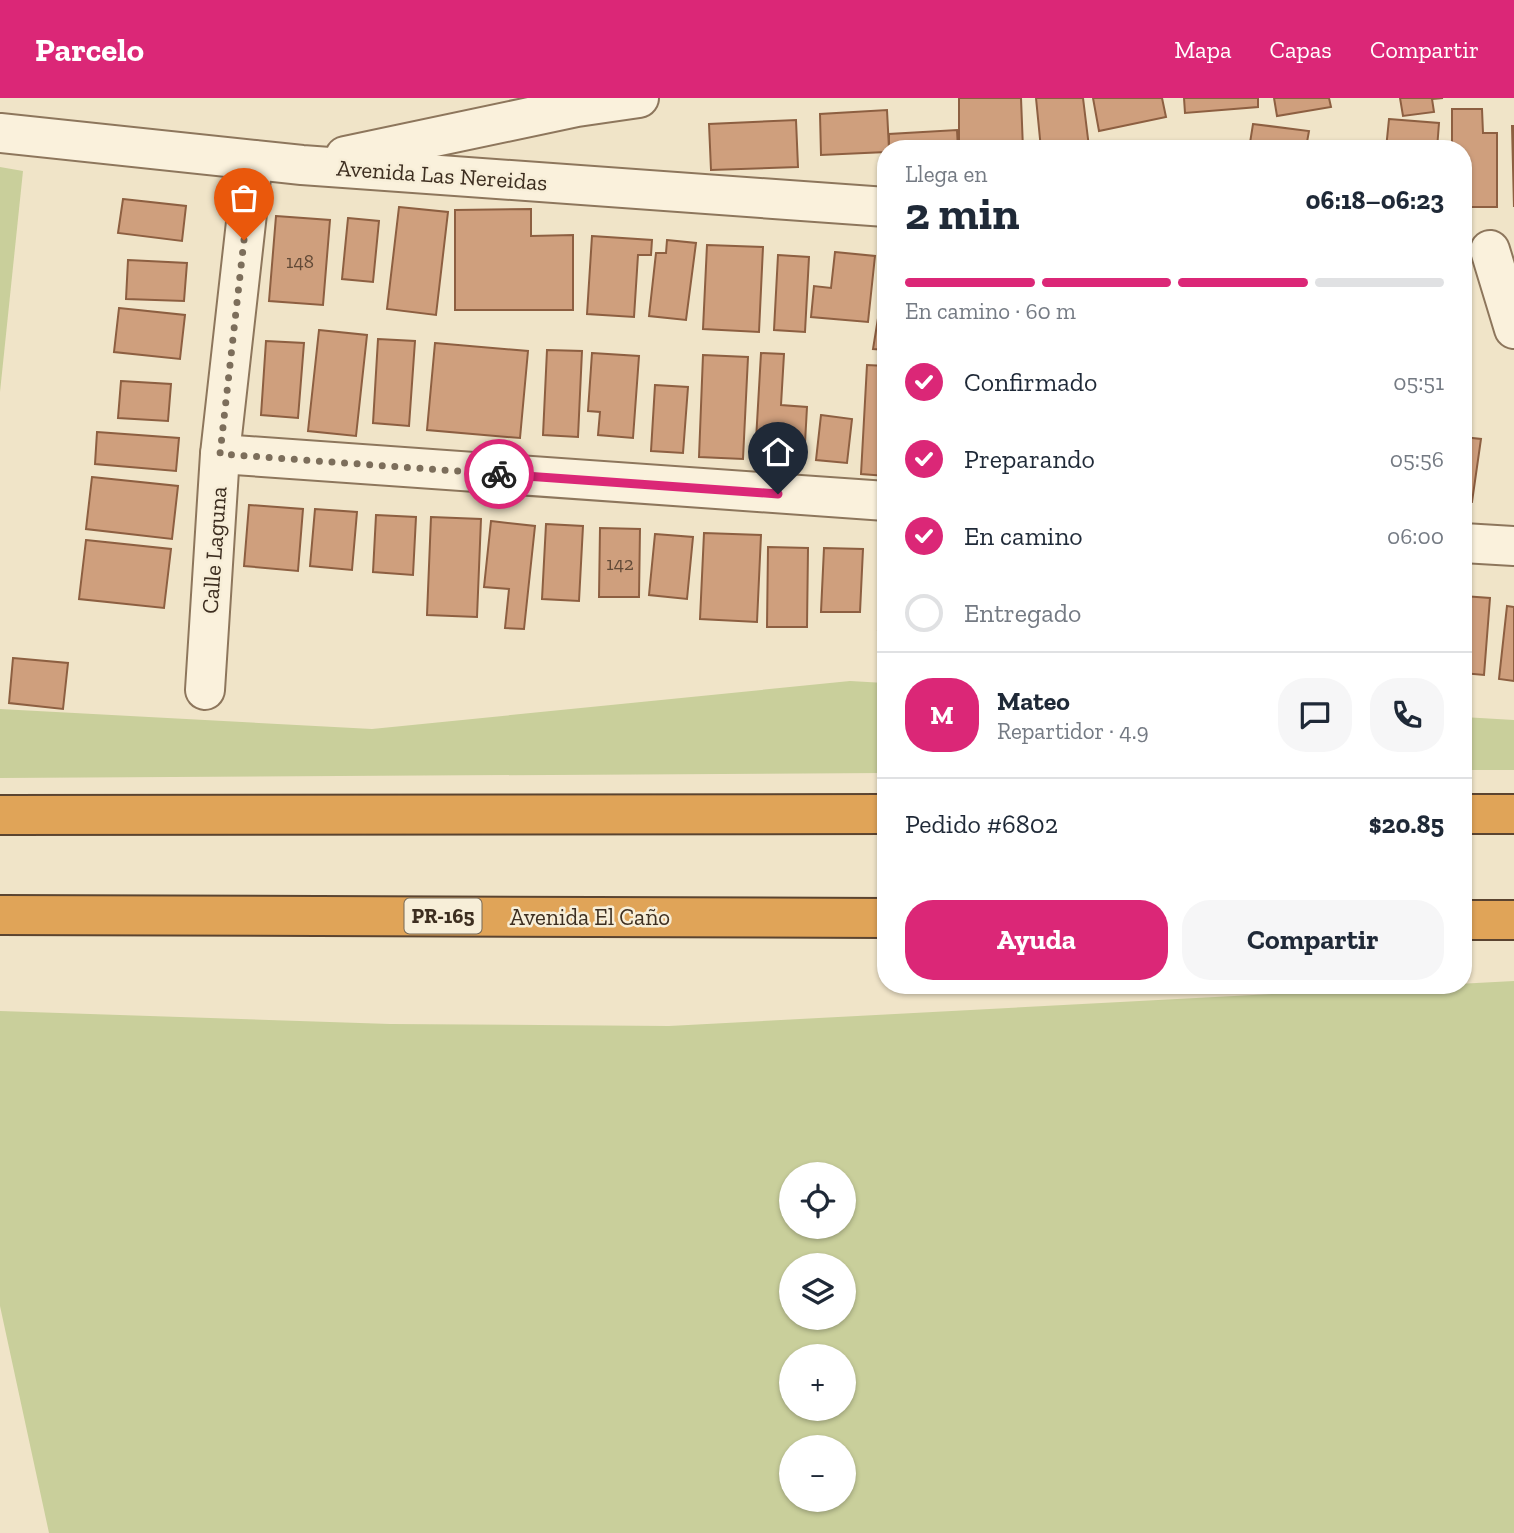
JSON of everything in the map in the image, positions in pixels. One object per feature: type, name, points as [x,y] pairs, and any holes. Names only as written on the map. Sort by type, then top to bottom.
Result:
[{"type":"highway","points":[[0,815],[877,814]]},
{"type":"highway","points":[[1472,814],[1514,814]]},
{"type":"highway","name":"Avenida El Caño","points":[[0,915],[877,918]]},
{"type":"highway","points":[[1472,920],[1514,920]]},
{"type":"street","points":[[302,165],[577,107],[639,98]]},
{"type":"street","name":"Avenida Las Nereidas","points":[[0,133],[302,165],[877,205]]},
{"type":"street","name":"Calle Laguna","points":[[205,690],[220,454],[253,160]]},
{"type":"street","points":[[1489,249],[1514,329]]},
{"type":"street","points":[[220,454],[877,500]]},
{"type":"street","points":[[1472,543],[1514,546]]},
{"type":"green space","points":[[0,167],[23,171],[0,392]]},
{"type":"green space","points":[[850,681],[877,683],[877,773],[0,778],[0,709],[372,729]]},
{"type":"green space","points":[[1472,718],[1514,720],[1514,770],[1472,770]]},
{"type":"green space","points":[[1514,981],[1514,1533],[49,1533],[0,1306],[0,1011],[390,1024],[669,1026],[1270,994],[1472,994],[1472,983]]},
{"type":"building","points":[[959,98],[1021,98],[1023,140],[959,140]]},
{"type":"building","points":[[1036,98],[1083,98],[1088,140],[1040,140]]},
{"type":"building","points":[[1093,98],[1162,98],[1166,117],[1099,131]]},
{"type":"building","points":[[1184,98],[1258,98],[1258,107],[1185,113]]},
{"type":"building","points":[[1274,98],[1329,98],[1331,107],[1277,116]]},
{"type":"building","points":[[1400,98],[1443,98],[1432,99],[1434,112],[1403,116]]},
{"type":"building","points":[[1452,109],[1482,109],[1483,133],[1497,133],[1497,207],[1472,207],[1472,140],[1452,140]]},
{"type":"building","points":[[887,110],[889,140],[877,140],[877,152],[821,155],[820,114]]},
{"type":"building","points":[[1389,119],[1439,123],[1438,140],[1387,140]]},
{"type":"building","points":[[796,120],[798,167],[711,170],[709,124]]},
{"type":"building","points":[[1253,124],[1309,131],[1307,140],[1250,140]]},
{"type":"building","points":[[1512,126],[1514,126],[1514,207]]},
{"type":"building","points":[[957,130],[958,140],[889,140],[889,134]]},
{"type":"building","points":[[123,199],[186,206],[182,241],[118,233]]},
{"type":"building","points":[[399,207],[448,212],[436,315],[387,309]]},
{"type":"building","points":[[531,209],[531,236],[573,235],[573,310],[455,310],[455,210]]},
{"type":"building","points":[[276,216],[330,220],[323,305],[269,301]]},
{"type":"building","points":[[348,218],[379,221],[373,282],[342,279]]},
{"type":"building","points":[[592,236],[652,240],[651,255],[638,255],[634,317],[587,314]]},
{"type":"building","points":[[667,240],[696,243],[686,320],[649,316],[656,253],[666,253]]},
{"type":"building","points":[[707,245],[763,247],[759,332],[703,329]]},
{"type":"building","points":[[835,252],[875,256],[868,322],[811,317],[814,286],[831,288]]},
{"type":"building","points":[[778,255],[809,257],[805,332],[774,330]]},
{"type":"building","points":[[128,260],[187,263],[184,301],[126,299]]},
{"type":"building","points":[[119,308],[185,315],[180,359],[114,352]]},
{"type":"building","points":[[877,324],[877,349],[873,349]]},
{"type":"building","points":[[319,330],[367,335],[356,436],[308,431]]},
{"type":"building","points":[[378,339],[415,341],[409,426],[373,423]]},
{"type":"building","points":[[266,341],[304,343],[298,418],[261,415]]},
{"type":"building","points":[[435,343],[528,351],[520,438],[427,430]]},
{"type":"building","points":[[547,350],[582,351],[578,437],[543,435]]},
{"type":"building","points":[[592,353],[639,356],[633,438],[598,435],[600,412],[588,411]]},
{"type":"building","points":[[761,353],[784,354],[781,405],[807,407],[804,461],[755,458]]},
{"type":"building","points":[[703,355],[748,357],[743,459],[699,457]]},
{"type":"building","points":[[867,365],[877,366],[877,475],[861,474]]},
{"type":"building","points":[[121,381],[171,384],[168,421],[118,418]]},
{"type":"building","points":[[655,385],[688,387],[683,453],[651,451]]},
{"type":"building","points":[[821,415],[852,419],[847,463],[816,460]]},
{"type":"building","points":[[97,432],[179,438],[176,471],[95,464]]},
{"type":"building","points":[[1472,438],[1481,439],[1472,502]]},
{"type":"building","points":[[92,477],[178,486],[172,539],[86,529]]},
{"type":"building","points":[[249,505],[303,509],[298,571],[244,566]]},
{"type":"building","points":[[315,509],[357,512],[352,570],[310,566]]},
{"type":"building","points":[[376,515],[416,517],[413,575],[373,572]]},
{"type":"building","points":[[431,517],[481,519],[477,617],[427,615]]},
{"type":"building","points":[[491,521],[535,526],[524,629],[505,628],[509,589],[484,587]]},
{"type":"building","points":[[546,524],[583,526],[579,601],[542,599]]},
{"type":"building","points":[[600,528],[640,529],[639,597],[599,597]]},
{"type":"building","points":[[704,533],[761,535],[757,622],[700,619]]},
{"type":"building","points":[[655,534],[693,537],[687,599],[649,595]]},
{"type":"building","points":[[86,540],[171,549],[164,608],[79,599]]},
{"type":"building","points":[[768,547],[808,548],[807,627],[767,627]]},
{"type":"building","points":[[824,548],[863,549],[860,612],[821,612]]},
{"type":"building","points":[[1472,597],[1490,598],[1484,675],[1472,674]]},
{"type":"building","points":[[1507,606],[1514,607],[1514,681],[1499,679]]},
{"type":"building","points":[[13,658],[68,663],[63,709],[9,703]]},
{"type":"way so far","points":[[244,240],[220,454],[499,474]]},
{"type":"route","points":[[499,474],[778,494]]}]
